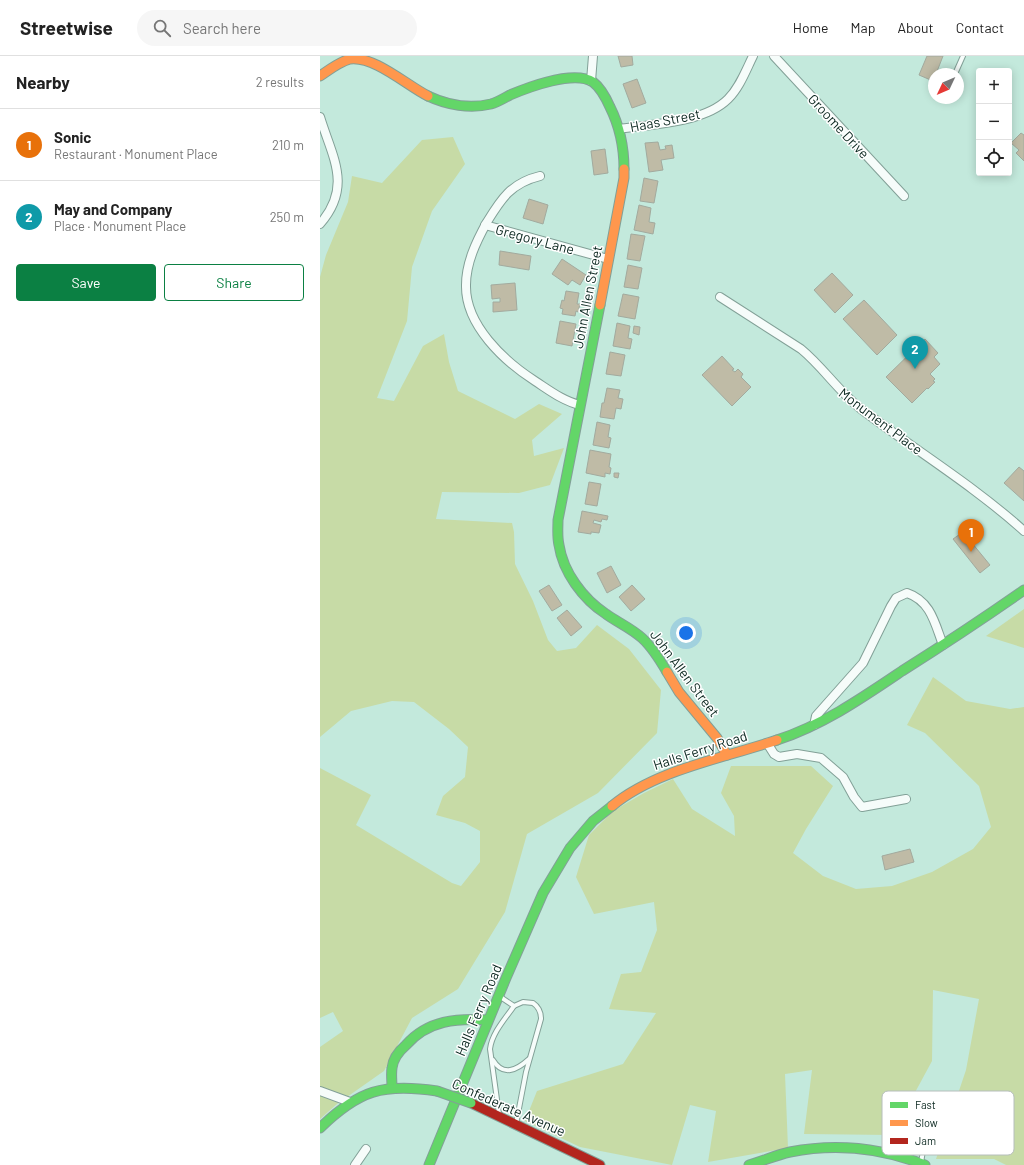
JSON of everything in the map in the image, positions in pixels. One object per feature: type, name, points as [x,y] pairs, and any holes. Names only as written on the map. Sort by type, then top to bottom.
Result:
[{"type":"street","points":[[320,76],[346,61],[361,58],[371,60],[428,97],[442,102],[475,106],[490,104],[537,86],[568,79],[580,78],[591,81],[593,56]]},
{"type":"street","name":"Haas Street","points":[[620,129],[682,120],[721,105],[730,97],[739,84],[753,56]]},
{"type":"street","name":"Groome Drive","points":[[774,56],[904,196]]},
{"type":"street","name":"John Allen Street","points":[[591,81],[602,93],[611,107],[620,129],[626,164],[558,520],[557,534],[559,549],[564,564],[583,593],[605,614],[637,632],[648,644],[679,693],[722,744],[727,755]]},
{"type":"street","points":[[320,117],[334,157],[338,174],[338,192],[332,206],[320,224]]},
{"type":"street","points":[[540,176],[521,182],[502,198],[485,225],[472,253],[467,270],[466,286],[470,308],[476,321],[494,347],[527,376],[568,402],[580,406]]},
{"type":"street","name":"Gregory Lane","points":[[485,225],[608,258]]},
{"type":"street","name":"Monument Place","points":[[720,297],[801,349],[842,392],[860,408],[998,507],[1024,531]]},
{"type":"street","name":"Halls Ferry Road","points":[[429,1165],[498,996],[546,888],[568,850],[589,825],[623,797],[653,780],[674,771],[767,743],[814,725],[859,700],[1024,590]]},
{"type":"street","points":[[814,725],[816,716],[863,663],[896,598],[907,593],[914,595],[922,601],[930,613],[943,645]]},
{"type":"street","points":[[767,743],[774,754],[779,757],[797,754],[821,758],[843,777],[854,797],[862,807],[906,800]]},
{"type":"street","points":[[392,1086],[392,1068],[395,1060],[405,1045],[423,1030],[444,1021],[455,1019],[488,1020]]},
{"type":"street","name":"Confederate Avenue","points":[[320,1128],[338,1110],[376,1089],[392,1086],[418,1087],[437,1091],[471,1103],[600,1165]]},
{"type":"street","points":[[320,1091],[350,1102]]},
{"type":"street","points":[[749,1165],[789,1152],[818,1147],[848,1147],[882,1151]]},
{"type":"street","points":[[355,1165],[366,1149]]},
{"type":"street","points":[[897,1155],[923,1164]]},
{"type":"lane","points":[[958,68],[963,56]]},
{"type":"lane","points":[[498,996],[514,1006]]},
{"type":"lane","points":[[500,1117],[491,1042],[514,1006],[523,1002],[533,1003],[542,1014],[542,1019],[526,1072],[516,1124]]},
{"type":"lane","points":[[492,1058],[499,1068],[508,1070],[522,1066],[530,1058]]},
{"type":"green space","points":[[453,137],[465,164],[432,211],[412,267],[407,321],[377,398],[394,401],[423,346],[444,334],[449,362],[458,391],[515,419],[539,404],[562,414],[532,440],[534,456],[564,448],[550,485],[519,493],[442,492],[436,519],[512,523],[514,532],[515,564],[533,601],[548,640],[557,651],[576,648],[597,625],[629,649],[661,690],[657,733],[598,793],[527,834],[505,912],[458,989],[412,1018],[384,1071],[337,1104],[320,1119],[320,1047],[343,1031],[333,1012],[320,1018],[320,768],[371,795],[356,825],[452,883],[461,886],[480,862],[480,831],[465,823],[436,815],[443,796],[465,777],[468,747],[449,729],[414,702],[392,701],[351,711],[320,737],[320,277],[326,255],[348,202],[352,176],[382,183],[422,140]]},
{"type":"green space","points":[[1024,609],[1024,648],[986,636]]},
{"type":"green space","points":[[933,677],[966,701],[1010,709],[1024,707],[1024,1165],[1006,1165],[994,1159],[936,1159],[937,1155],[1014,1155],[1014,1091],[959,1091],[966,1070],[979,999],[933,990],[932,1061],[916,1091],[882,1091],[882,1135],[804,1134],[812,1070],[785,1074],[788,1148],[708,1162],[716,1111],[690,1105],[672,1165],[580,1147],[525,1121],[537,1091],[623,1064],[656,1013],[609,1009],[621,974],[641,972],[657,930],[654,902],[594,914],[576,877],[589,835],[613,811],[644,793],[673,779],[692,809],[735,836],[734,816],[721,793],[731,766],[811,766],[833,786],[793,853],[823,876],[856,889],[892,886],[932,872],[973,849],[991,827],[979,786],[925,733],[907,725]]},
{"type":"building","points":[[618,56],[632,56],[633,65],[621,67]]},
{"type":"building","points":[[927,56],[943,56],[938,68],[928,68],[928,79],[919,75]]},
{"type":"building","points":[[637,79],[646,103],[632,108],[623,84]]},
{"type":"building","points":[[1021,133],[1024,135],[1024,161],[1016,153],[1019,150],[1012,144]]},
{"type":"building","points":[[658,142],[660,150],[666,149],[665,146],[672,145],[674,158],[661,160],[663,170],[649,172],[645,143]]},
{"type":"building","points":[[605,149],[608,173],[594,175],[591,151]]},
{"type":"building","points":[[644,178],[658,181],[654,203],[640,201]]},
{"type":"building","points":[[529,199],[548,205],[543,224],[523,218]]},
{"type":"building","points":[[639,205],[651,208],[649,222],[655,223],[653,234],[634,230]]},
{"type":"building","points":[[631,234],[645,236],[640,261],[627,259]]},
{"type":"building","points":[[500,251],[531,256],[529,270],[499,265]]},
{"type":"building","points":[[562,259],[586,275],[580,285],[572,280],[568,285],[552,274]]},
{"type":"building","points":[[628,265],[642,268],[638,289],[624,287]]},
{"type":"building","points":[[832,273],[853,295],[835,313],[814,290]]},
{"type":"building","points":[[515,283],[517,310],[493,312],[493,302],[500,302],[500,298],[492,299],[491,285]]},
{"type":"building","points":[[566,291],[579,293],[577,304],[580,304],[578,312],[576,311],[575,316],[562,314],[563,309],[560,308],[562,300],[564,301]]},
{"type":"building","points":[[623,294],[639,297],[635,319],[618,316]]},
{"type":"building","points":[[864,300],[897,335],[877,355],[843,319]]},
{"type":"building","points":[[560,321],[576,324],[572,346],[556,343]]},
{"type":"building","points":[[617,323],[630,326],[628,338],[632,339],[630,349],[613,346]]},
{"type":"building","points":[[634,326],[640,327],[639,335],[633,333]]},
{"type":"building","points":[[925,339],[938,353],[934,357],[940,364],[930,374],[935,379],[933,381],[935,382],[912,403],[886,377]]},
{"type":"building","points":[[610,352],[625,355],[621,376],[606,374]]},
{"type":"building","points":[[722,356],[734,369],[732,370],[735,372],[738,369],[743,374],[741,377],[751,387],[732,406],[702,375]]},
{"type":"building","points":[[607,388],[620,390],[618,398],[623,399],[621,409],[616,408],[614,419],[600,417],[602,403],[604,403]]},
{"type":"building","points":[[597,422],[610,425],[608,437],[611,438],[609,448],[593,445]]},
{"type":"building","points":[[590,450],[611,454],[609,467],[611,468],[610,474],[605,473],[605,477],[586,473]]},
{"type":"building","points":[[1019,467],[1024,471],[1024,501],[1004,483]]},
{"type":"building","points":[[614,473],[619,473],[618,478],[614,477]]},
{"type":"building","points":[[589,482],[601,484],[597,506],[585,504]]},
{"type":"building","points":[[582,511],[608,516],[607,520],[602,519],[601,522],[594,520],[593,523],[601,525],[599,533],[591,532],[591,534],[578,532]]},
{"type":"building","points":[[963,532],[990,565],[980,573],[953,539]]},
{"type":"building","points":[[611,566],[621,585],[607,593],[597,573]]},
{"type":"building","points":[[549,585],[562,605],[552,611],[539,591]]},
{"type":"building","points":[[632,585],[645,599],[631,611],[619,597]]},
{"type":"building","points":[[567,610],[582,627],[571,636],[557,618]]},
{"type":"building","points":[[910,849],[914,862],[885,870],[882,856]]},
{"type":"traffic: fast","points":[[428,96],[451,104],[475,106],[494,103],[510,95],[552,81],[575,78],[585,79],[593,82],[598,87],[605,97],[613,115],[621,137],[624,169]]},
{"type":"traffic: fast","points":[[600,305],[558,520],[558,542],[565,565],[575,584],[582,593],[598,608],[642,638],[659,658],[667,672]]},
{"type":"traffic: fast","points":[[777,740],[810,727],[857,701],[1024,590]]},
{"type":"traffic: fast","points":[[429,1165],[506,978],[543,893],[570,848],[593,821],[612,806]]},
{"type":"traffic: fast","points":[[392,1087],[392,1070],[395,1058],[403,1047],[424,1030],[444,1022],[454,1020],[488,1020]]},
{"type":"traffic: fast","points":[[320,1128],[347,1105],[360,1097],[373,1092],[401,1088],[437,1091]]},
{"type":"traffic: fast","points":[[437,1091],[471,1103]]},
{"type":"traffic: fast","points":[[749,1165],[790,1152],[807,1149],[842,1148],[882,1152]]},
{"type":"traffic: fast","points":[[892,1155],[925,1165]]},
{"type":"traffic: slow","points":[[320,76],[346,60],[360,59],[380,66],[428,96]]},
{"type":"traffic: slow","points":[[600,305],[624,178],[624,169]]},
{"type":"traffic: slow","points":[[667,672],[679,692],[717,738],[727,755]]},
{"type":"traffic: slow","points":[[612,806],[648,783],[669,774],[777,740]]},
{"type":"traffic: jam","points":[[471,1103],[600,1165]]},
{"type":"place","name":"May and Company","points":[[915,369]]},
{"type":"place","name":"Sonic","points":[[971,552]]}]
